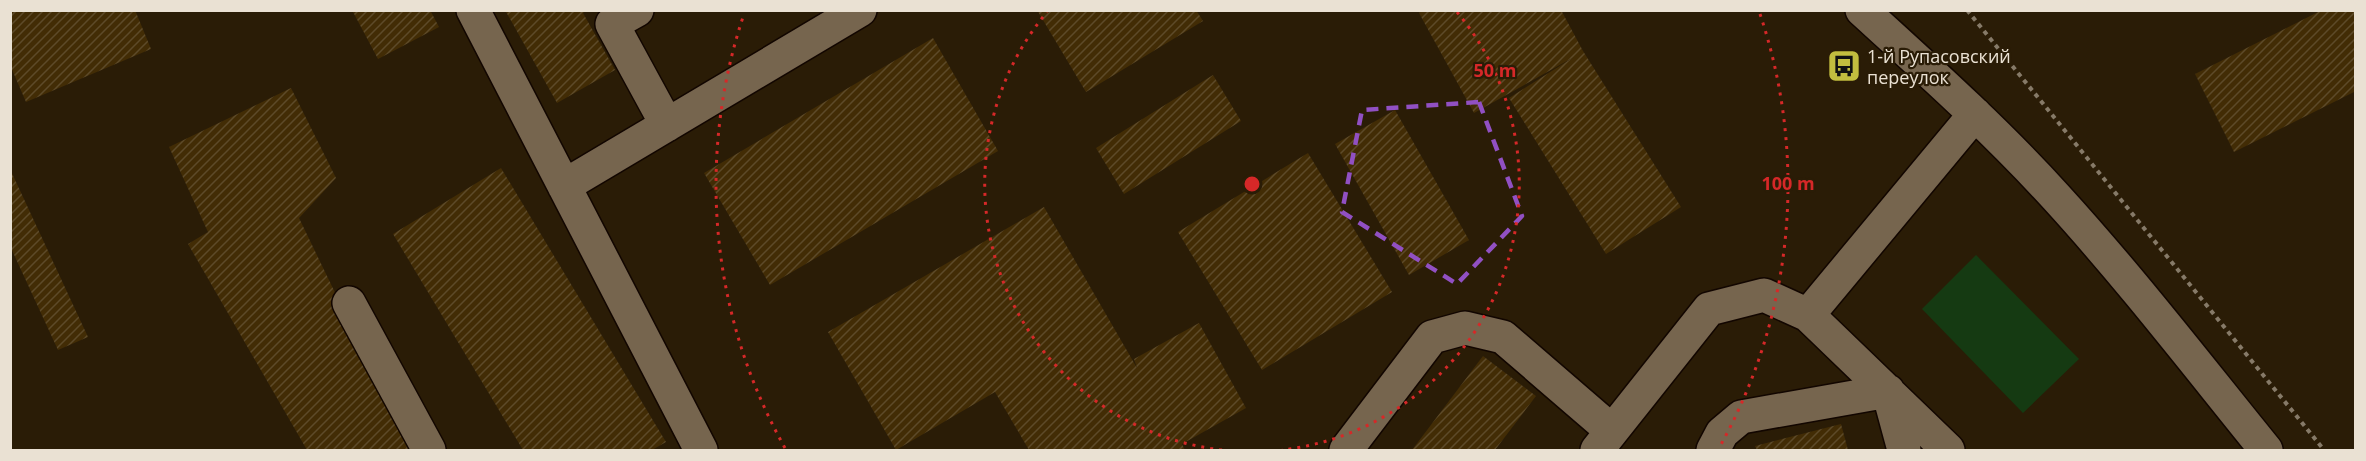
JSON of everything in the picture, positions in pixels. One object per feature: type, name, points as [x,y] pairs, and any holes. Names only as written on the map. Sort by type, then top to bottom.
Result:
[{"type":"street","points":[[473,10],[700,450]]},
{"type":"street","points":[[637,10],[612,24],[667,125]]},
{"type":"street","points":[[1862,10],[1975,114],[2079,223],[2266,450]]},
{"type":"street","points":[[564,186],[847,14]]},
{"type":"street","points":[[1808,315],[1975,114]]},
{"type":"street","points":[[1346,450],[1432,337],[1465,328],[1503,337],[1605,441],[1709,309],[1764,295],[1808,315],[1948,450]]},
{"type":"street","points":[[349,303],[429,450]]},
{"type":"street","points":[[1713,450],[1722,433],[1741,417],[1888,391]]},
{"type":"street","points":[[1888,391],[1904,450]]},
{"type":"path","points":[[1967,10],[2324,450]]},
{"type":"highlighted area","points":[[1479,102],[1522,216],[1457,284],[1342,212],[1362,110]]},
{"type":"green space","points":[[1976,255],[2079,359],[2023,413],[1922,309]]},
{"type":"building","points":[[10,10],[135,10],[151,49],[26,102],[10,65]]},
{"type":"building","points":[[352,10],[430,10],[439,27],[378,59]]},
{"type":"building","points":[[505,10],[586,10],[583,13],[615,70],[557,103]]},
{"type":"building","points":[[1037,10],[1196,10],[1203,21],[1086,92]]},
{"type":"building","points":[[1423,10],[1561,10],[1583,51],[1681,207],[1606,254],[1509,98],[1574,57],[1474,113],[1419,13]]},
{"type":"building","points":[[2322,10],[2356,10],[2356,91],[2234,152],[2195,74]]},
{"type":"building","points":[[933,38],[998,151],[770,285],[704,173]]},
{"type":"building","points":[[1213,75],[1241,121],[1124,194],[1096,148]]},
{"type":"building","points":[[291,88],[336,178],[299,218],[411,450],[307,450],[188,244],[208,232],[169,147]]},
{"type":"building","points":[[1395,110],[1469,240],[1409,275],[1335,144]]},
{"type":"building","points":[[1308,153],[1392,292],[1262,370],[1178,232]]},
{"type":"building","points":[[501,168],[666,442],[652,450],[523,450],[393,234]]},
{"type":"building","points":[[10,169],[88,337],[58,350],[10,246]]},
{"type":"building","points":[[1044,207],[1137,368],[1134,359],[1199,323],[1246,408],[1182,444],[1185,450],[1029,450],[995,392],[896,450],[828,332]]},
{"type":"building","points":[[1483,356],[1536,396],[1495,450],[1412,450]]},
{"type":"building","points":[[1841,424],[1848,450],[1757,450],[1755,446]]},
{"type":"place","name":"1-й Рупасовский переулок","points":[[1844,66]]}]
